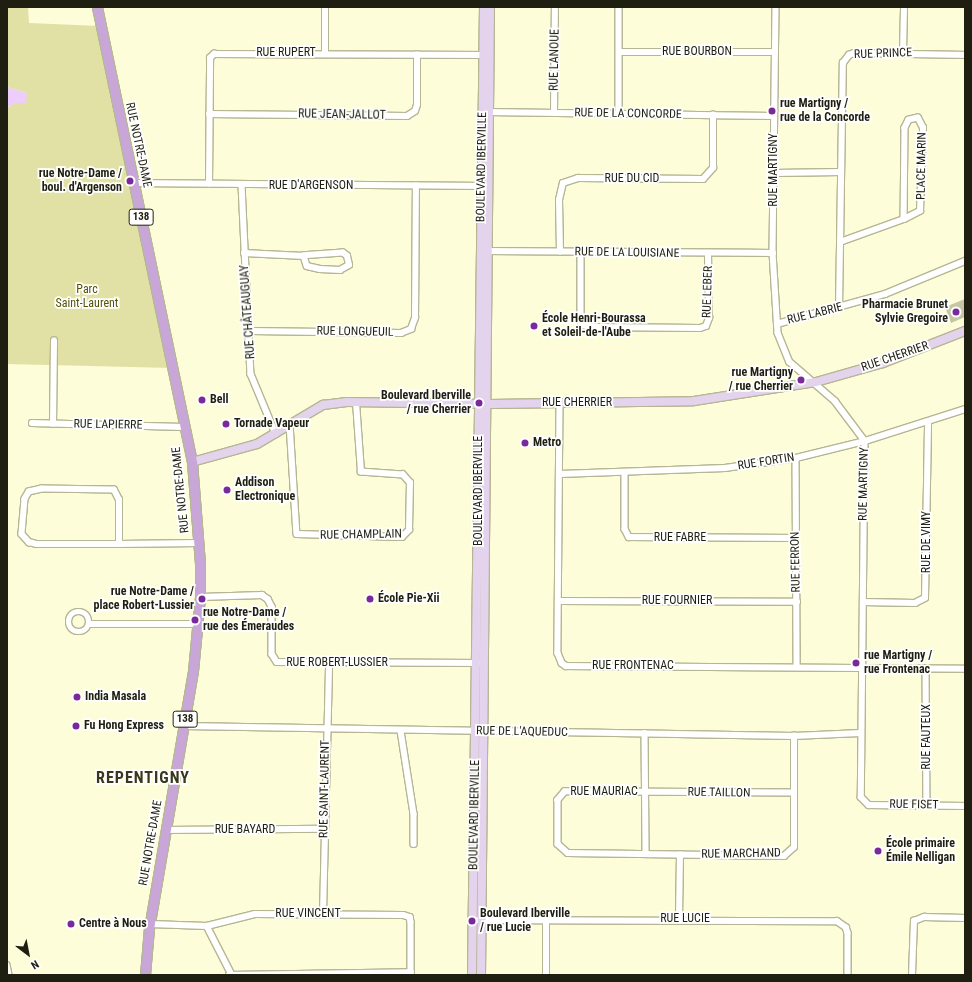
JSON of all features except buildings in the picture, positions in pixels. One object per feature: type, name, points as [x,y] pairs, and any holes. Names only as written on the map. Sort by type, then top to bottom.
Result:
[{"type":"main road","name":"RUE NOTRE-DAME","points":[[97,7],[192,462],[198,544],[200,597],[198,624],[184,726],[150,924],[145,975]]},
{"type":"street","points":[[325,7],[325,53]]},
{"type":"street","name":"BOULEVARD IBERVILLE","points":[[484,7],[487,55]]},
{"type":"street","name":"BOULEVARD IBERVILLE","points":[[481,975],[478,920],[485,186],[487,55],[490,7]]},
{"type":"street","name":"RUE LANOUE","points":[[554,112],[555,7]]},
{"type":"street","points":[[618,7],[620,52],[619,113]]},
{"type":"street","name":"RUE MARTIGNY","points":[[776,7],[773,253],[777,324],[790,362],[812,383],[835,401],[865,441],[860,734],[861,797],[864,802]]},
{"type":"street","points":[[902,52],[904,7]]},
{"type":"street","name":"RUE BOURBON","points":[[620,52],[775,52]]},
{"type":"street","name":"RUE PRINCE","points":[[839,308],[843,63],[848,55],[854,53],[902,52],[965,55]]},
{"type":"street","name":"RUE RUPERT","points":[[209,184],[210,58],[214,54],[325,53],[487,55]]},
{"type":"street","name":"RUE JEAN-JALLOT","points":[[209,114],[407,116],[415,111],[417,105],[417,55]]},
{"type":"street","name":"RUE DE LA CONCORDE","points":[[486,112],[774,116]]},
{"type":"street","name":"RUE DU CID","points":[[560,252],[559,200],[563,183],[578,178],[703,180],[713,168],[713,115]]},
{"type":"street","name":"PLACE MARIN","points":[[840,242],[904,219],[916,214],[922,206],[923,128],[918,118],[909,120],[906,128],[904,219]]},
{"type":"street","points":[[774,173],[841,172]]},
{"type":"street","name":"RUE D'ARGENSON","points":[[134,183],[242,186],[485,186]]},
{"type":"street","name":"RUE CHÂTEAUGUAY","points":[[242,186],[244,253],[251,331],[251,374],[276,434]]},
{"type":"street","name":"RUE LONGUEUIL","points":[[251,331],[401,333],[411,329],[415,318],[416,186]]},
{"type":"street","name":"RUE DE LA LOUISIANE","points":[[485,251],[708,254],[773,253]]},
{"type":"street","name":"RUE LEBER","points":[[581,252],[581,320],[582,325],[593,327],[700,328],[706,326],[709,318],[708,254]]},
{"type":"street","points":[[244,253],[304,256],[343,253],[347,256],[349,265],[340,270],[312,268],[304,263],[304,256]]},
{"type":"street","name":"RUE LABRIE","points":[[777,324],[839,308],[965,262]]},
{"type":"street","name":"RUE CHERRIER","points":[[192,462],[239,451],[276,434],[290,424],[323,406],[356,402],[560,404],[694,401],[812,383],[883,363],[965,331]]},
{"type":"street","points":[[53,424],[54,341]]},
{"type":"street","name":"RUE CHAMPLAIN","points":[[290,424],[297,534],[402,537],[409,530],[410,483],[403,475],[361,472],[356,402]]},
{"type":"street","name":"RUE FRONTENAC","points":[[560,404],[558,653],[559,660],[566,666],[861,667],[965,669]]},
{"type":"street","name":"RUE FORTIN","points":[[560,474],[625,474],[725,468],[796,458],[865,441],[965,409]]},
{"type":"street","name":"RUE DE VIMY","points":[[863,602],[915,603],[925,598],[928,422]]},
{"type":"street","name":"RUE LAPIERRE","points":[[32,423],[184,426]]},
{"type":"street","name":"RUE FERRON","points":[[796,458],[797,667]]},
{"type":"street","name":"RUE FABRE","points":[[625,474],[625,529],[629,537],[796,538]]},
{"type":"street","points":[[118,544],[119,500],[114,490],[42,488],[30,492],[25,499],[22,534],[29,542],[118,544],[198,544]]},
{"type":"street","name":"RUE ROBERT-LUSSIER","points":[[200,597],[262,595],[272,607],[272,654],[278,662],[329,664],[481,663]]},
{"type":"street","name":"RUE FOURNIER","points":[[558,600],[797,602]]},
{"type":"street","points":[[89,624],[198,624]]},
{"type":"street","name":"RUE SAINT-LAURENT","points":[[323,914],[326,728],[329,664]]},
{"type":"street","name":"RUE FAUTEUX","points":[[926,668],[927,806]]},
{"type":"street","name":"RUE DE L'AQUEDUC","points":[[184,726],[326,728],[401,731],[794,736],[860,734]]},
{"type":"street","points":[[401,731],[414,814],[414,844]]},
{"type":"street","points":[[645,733],[646,854]]},
{"type":"street","name":"RUE MARCHAND","points":[[646,854],[784,856],[794,847],[794,736]]},
{"type":"street","name":"RUE MAURIAC","points":[[645,792],[565,792],[558,800],[558,844],[568,853],[646,854]]},
{"type":"street","name":"RUE TAILLON","points":[[645,792],[793,793]]},
{"type":"street","name":"RUE FISET","points":[[864,802],[927,806],[965,806]]},
{"type":"street","name":"RUE BAYARD","points":[[165,830],[324,829]]},
{"type":"street","points":[[679,918],[680,855]]},
{"type":"street","name":"RUE VINCENT","points":[[150,924],[208,926],[255,914],[410,916],[411,973]]},
{"type":"street","points":[[912,975],[914,921],[924,917],[965,918]]},
{"type":"street","name":"RUE LUCIE","points":[[478,920],[679,918],[837,921],[846,927],[848,933],[848,975]]},
{"type":"street","points":[[546,919],[546,975]]},
{"type":"street","name":"BOULEVARD IBERVILLE","points":[[472,975],[478,920]]},
{"type":"street","points":[[208,926],[230,974],[411,973]]},
{"type":"street","points":[[7,965],[9,975]]},
{"type":"green space","name":"Parc Saint-Laurent","points":[[7,7],[28,7],[29,23],[100,26],[172,368],[7,364],[7,108],[27,93],[7,87]]},
{"type":"shaded area","points":[[7,87],[27,93],[26,103],[17,103],[7,107]]},
{"type":"place","name":"rue Martigny / rue de la Concorde","points":[[772,111]]},
{"type":"place","name":"rue Notre-Dame / boul. d'Argenson","points":[[130,181]]},
{"type":"place","name":"Pharmacie Brunet Sylvie Gregoire","points":[[956,312]]},
{"type":"place","name":"École Henri-Bourassa et Soleil-de-l'Aube","points":[[534,326]]},
{"type":"place","name":"rue Martigny / rue Cherrier","points":[[801,380]]},
{"type":"place","name":"Bell","points":[[202,400]]},
{"type":"place","name":"Boulevard Iberville / rue Cherrier","points":[[479,403]]},
{"type":"place","name":"Tornade Vapeur","points":[[226,424]]},
{"type":"place","name":"Metro","points":[[525,443]]},
{"type":"place","name":"Addison Electronique","points":[[227,490]]},
{"type":"place","name":"rue Notre-Dame / place Robert-Lussier","points":[[202,599]]},
{"type":"place","name":"École Pie-Xii","points":[[370,599]]},
{"type":"place","name":"rue Notre-Dame / rue des Émeraudes","points":[[195,620]]},
{"type":"place","name":"rue Martigny / rue Frontenac","points":[[856,663]]},
{"type":"place","name":"India Masala","points":[[77,697]]},
{"type":"place","name":"Fu Hong Express","points":[[76,726]]},
{"type":"place","name":"École primaire Émile Nelligan","points":[[878,851]]},
{"type":"place","name":"Boulevard Iberville / rue Lucie","points":[[472,921]]},
{"type":"place","name":"Centre à Nous","points":[[71,924]]},
{"type":"district","name":"REPENTIGNY","points":[[143,778]]}]
